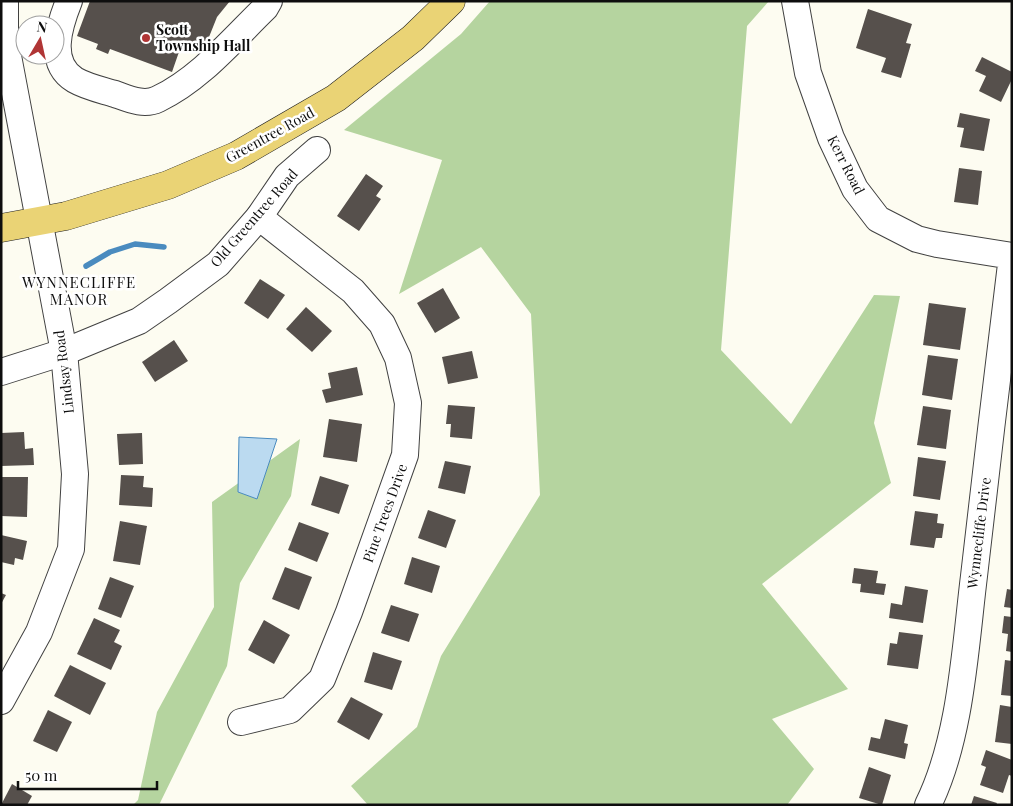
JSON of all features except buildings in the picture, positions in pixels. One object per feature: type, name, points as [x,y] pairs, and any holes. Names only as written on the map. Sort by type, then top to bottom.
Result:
[{"type":"main road","name":"Greentree Road","points":[[1,228],[66,216],[168,185],[236,156],[336,98],[413,38],[451,1]]},
{"type":"street","name":"Lindsay Road","points":[[1,701],[39,632],[71,549],[75,474],[64,352],[5,40],[5,1]]},
{"type":"street","points":[[69,1],[62,18],[58,46],[60,63],[66,73],[77,81],[134,101],[146,102],[157,100],[194,77],[265,8],[269,1]]},
{"type":"street","name":"Kerr Road","points":[[795,1],[808,73],[831,138],[855,189],[878,219],[917,239],[1012,256]]},
{"type":"street","name":"Old Greentree Road","points":[[1,372],[64,352],[139,321],[168,302],[218,264],[259,217],[287,176],[317,150]]},
{"type":"street","name":"Pine Trees Drive","points":[[241,722],[290,710],[322,679],[349,612],[406,455],[408,403],[398,358],[382,324],[353,291],[259,217]]},
{"type":"street","name":"Wynnecliffe Drive","points":[[928,805],[936,789],[953,729],[965,646],[1012,256]]},
{"type":"green space","points":[[490,1],[769,1],[747,26],[721,350],[791,424],[874,295],[900,296],[874,423],[891,483],[762,584],[848,689],[772,719],[814,769],[787,805],[368,805],[351,786],[417,727],[441,656],[540,495],[531,314],[481,247],[399,294],[442,160],[344,130],[461,34]]},
{"type":"green space","points":[[300,439],[291,496],[240,583],[227,666],[159,805],[133,805],[138,800],[157,712],[214,607],[212,502]]},
{"type":"water","points":[[239,437],[277,439],[257,499],[238,492]]},
{"type":"waterway","points":[[86,266],[110,252],[135,244],[164,247]]},
{"type":"place","name":"Scott Township Hall","points":[[146,38]]},
{"type":"district","name":"WYNNECLIFFE MANOR","points":[[79,292]]}]
